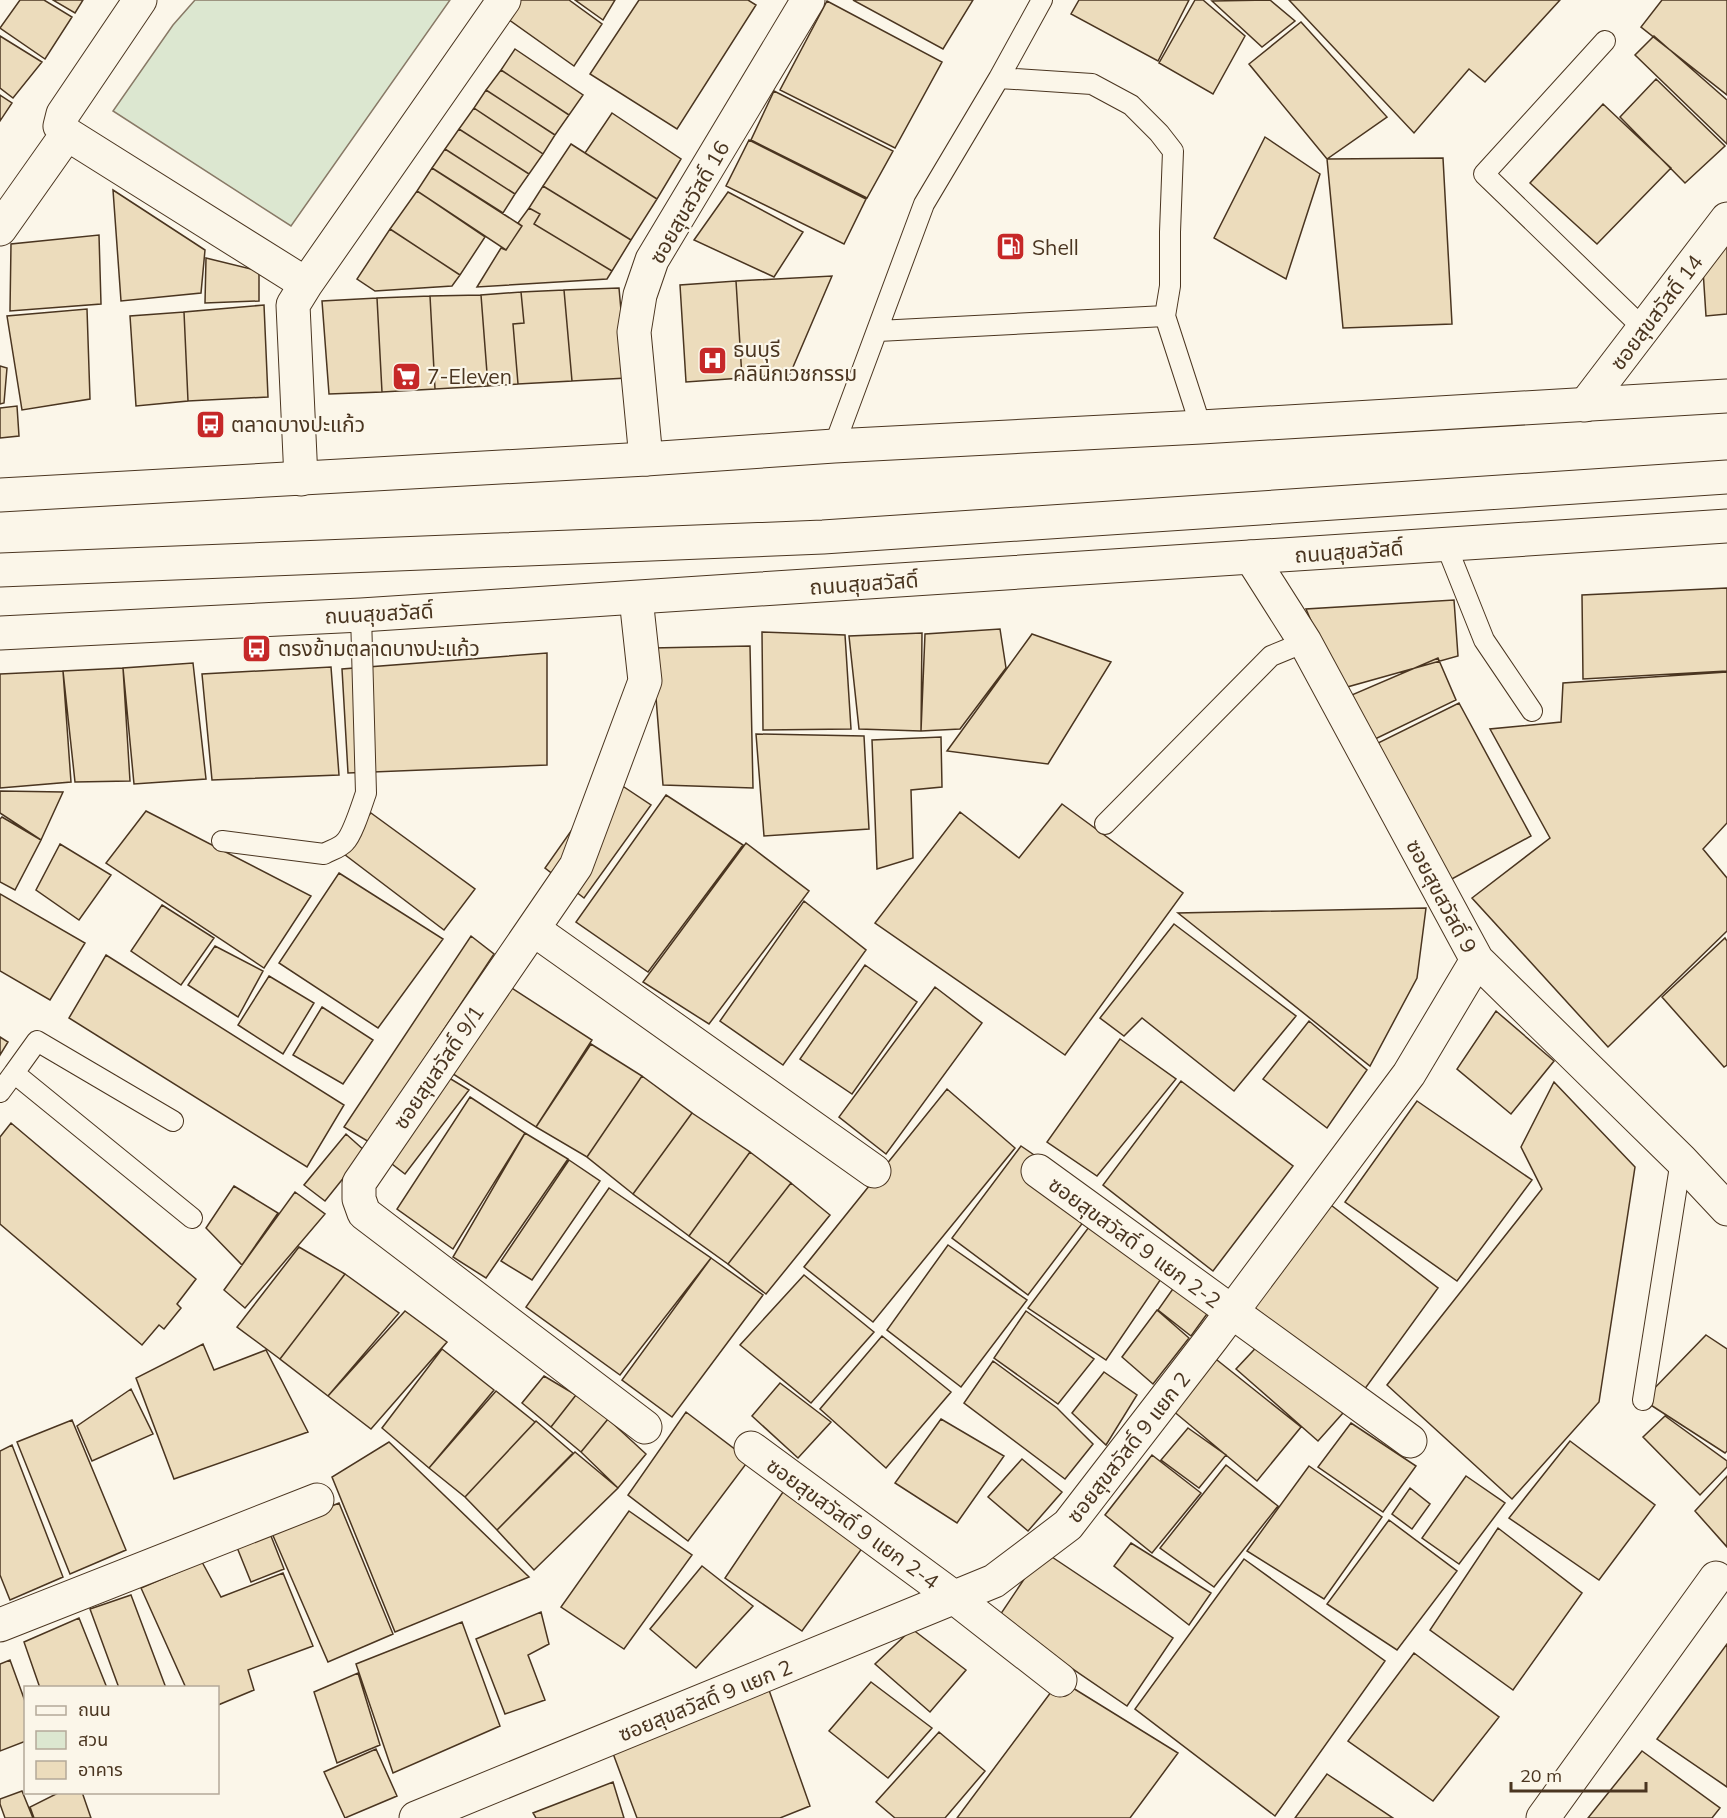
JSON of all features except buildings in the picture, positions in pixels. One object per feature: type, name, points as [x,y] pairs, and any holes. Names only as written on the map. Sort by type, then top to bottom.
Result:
[{"type":"street","points":[[140,0],[63,114],[60,126],[67,134],[306,284]]},
{"type":"street","points":[[301,479],[293,305],[504,0]]},
{"type":"street","name":"ซอยสุขสวัสดิ์ 16","points":[[646,459],[634,332],[640,295],[652,260],[808,0]]},
{"type":"street","points":[[0,229],[67,134]]},
{"type":"street","name":"ซอยสุขสวัสดิ์ 14","points":[[1585,405],[1727,219]]},
{"type":"street","points":[[0,495],[1727,396]]},
{"type":"street","points":[[0,570],[823,537],[1727,477]]},
{"type":"street","name":"ถนนสุขสวัสดิ์","points":[[0,633],[361,615],[636,598],[1727,526]]},
{"type":"street","name":"ซอยสุขสวัสดิ์ 9","points":[[1251,557],[1305,642],[1477,960],[1681,1160],[1727,1209]]},
{"type":"street","name":"ซอยสุขสวัสดิ์ 9/1","points":[[636,598],[645,681],[576,866],[359,1183],[364,1213],[645,1427]]},
{"type":"street","points":[[533,929],[874,1171]]},
{"type":"street","name":"ซอยสุขสวัสดิ์ 9 แยก 2","points":[[416,1818],[994,1581],[1068,1525],[1232,1312],[1408,1074],[1477,960]]},
{"type":"street","name":"ซอยสุขสวัสดิ์ 9 แยก 2-2","points":[[1038,1171],[1410,1442]]},
{"type":"street","name":"ซอยสุขสวัสดิ์ 9 แยก 2-4","points":[[751,1448],[955,1598],[1060,1680]]},
{"type":"street","points":[[0,1625],[317,1500]]},
{"type":"street","points":[[1543,1818],[1716,1578]]},
{"type":"lane","points":[[834,446],[924,204],[999,78],[1042,0]]},
{"type":"lane","points":[[1605,40],[1484,174],[1642,328]]},
{"type":"lane","points":[[999,78],[1092,84],[1131,105],[1173,151],[1170,286],[1164,316],[1201,427]]},
{"type":"lane","points":[[878,331],[1164,316]]},
{"type":"lane","points":[[1446,545],[1484,640],[1532,711]]},
{"type":"lane","points":[[222,841],[324,854],[346,841],[366,793],[361,615]]},
{"type":"lane","points":[[1105,824],[1271,656],[1305,642]]},
{"type":"lane","points":[[0,1092],[37,1041],[173,1121]]},
{"type":"lane","points":[[14,1073],[192,1218]]},
{"type":"lane","points":[[1643,1400],[1681,1160]]},
{"type":"green space","points":[[195,0],[450,0],[291,226],[113,111],[173,25]]},
{"type":"place","name":"Shell","points":[[1011,247]]},
{"type":"place","name":"ธนบุรี คลินิกเวชกรรม","points":[[712,361]]},
{"type":"place","name":"7-Eleven","points":[[406,376]]},
{"type":"place","name":"ตลาดบางปะแก้ว","points":[[210,424]]},
{"type":"place","name":"ตรงข้ามตลาดบางปะแก้ว","points":[[257,648]]}]
